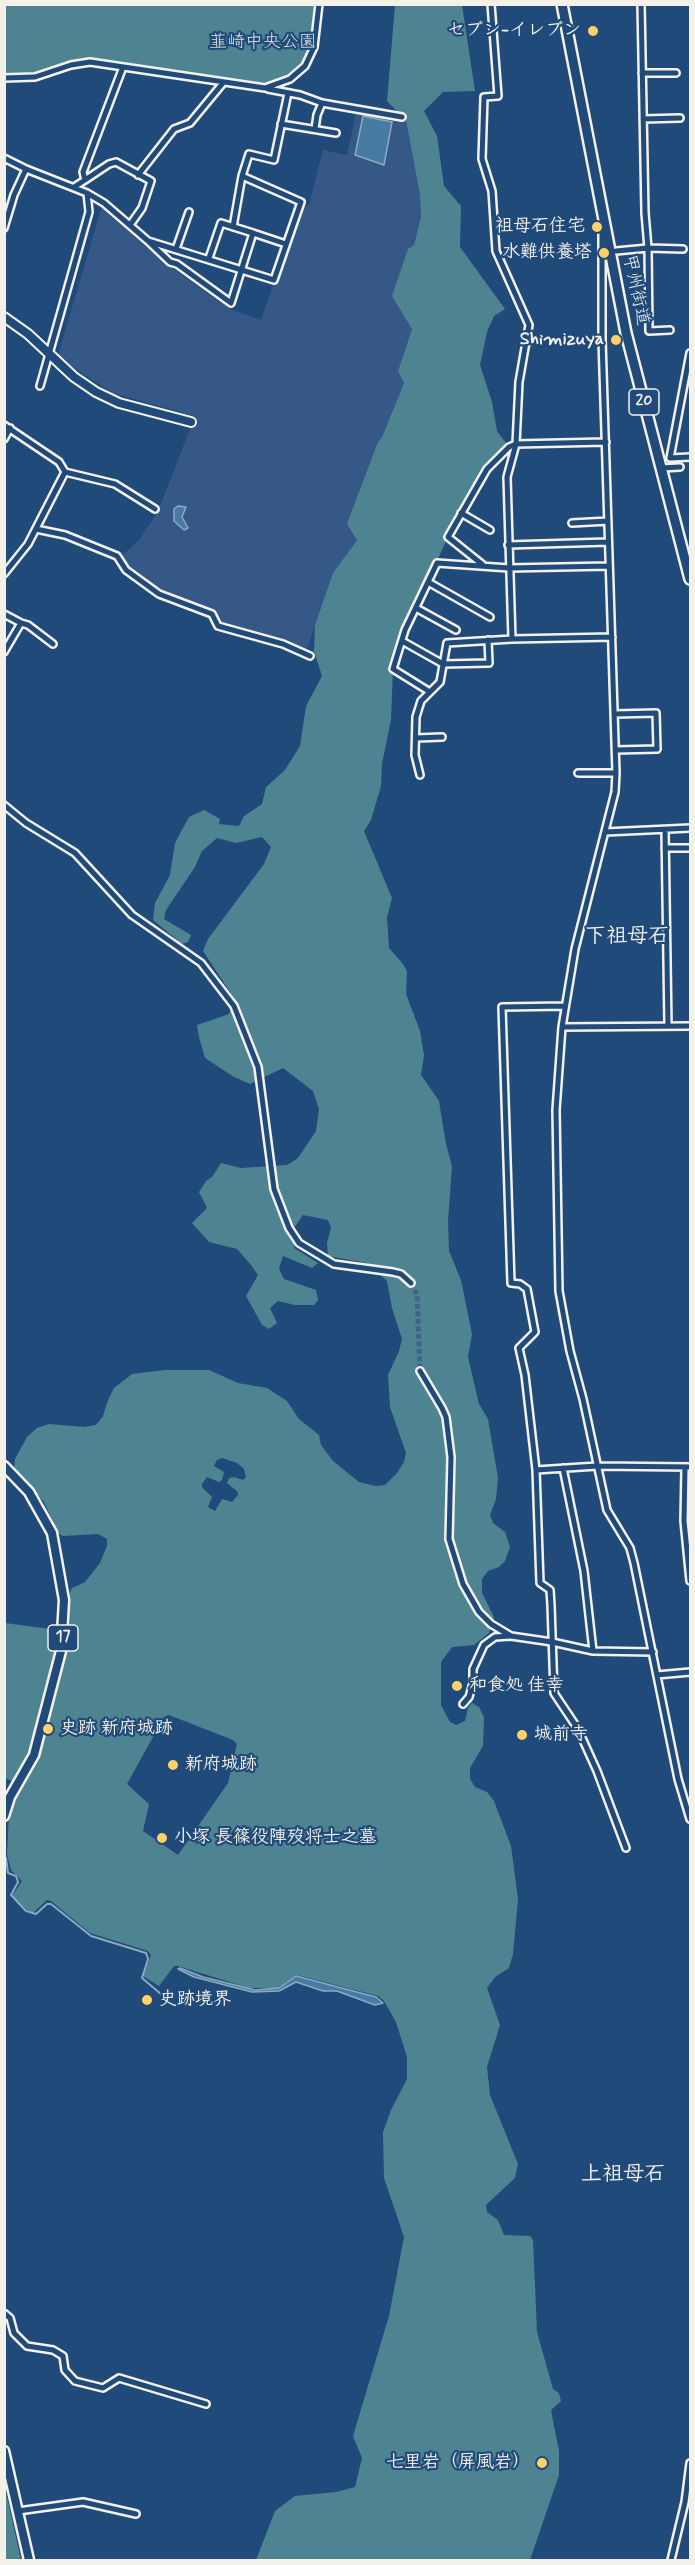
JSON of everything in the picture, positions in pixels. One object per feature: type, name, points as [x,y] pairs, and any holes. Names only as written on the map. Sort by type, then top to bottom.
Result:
[{"type":"highway","name":"甲州街道","points":[[562,4],[626,333],[690,579]]},
{"type":"main road","name":"17","points":[[4,1466],[29,1492],[52,1533],[64,1600],[61,1651],[34,1755],[10,1797],[4,1816]]},
{"type":"main road","points":[[4,2451],[29,2560]]},
{"type":"street","points":[[265,88],[290,79],[305,66],[314,47],[320,4]]},
{"type":"street","points":[[491,4],[498,96],[484,98],[482,159],[492,191],[496,251],[529,325],[519,382],[516,444],[507,477],[512,639]]},
{"type":"street","points":[[641,4],[649,331],[670,330]]},
{"type":"street","points":[[4,78],[35,77],[71,64],[90,62],[265,88],[322,103],[402,117]]},
{"type":"street","points":[[86,180],[83,172],[123,67]]},
{"type":"street","points":[[642,73],[676,73]]},
{"type":"street","points":[[138,175],[174,129],[190,123],[223,83]]},
{"type":"street","points":[[233,227],[242,176],[249,154],[273,160],[288,93]]},
{"type":"street","points":[[315,129],[322,103]]},
{"type":"street","points":[[643,119],[680,118]]},
{"type":"street","points":[[281,124],[336,133]]},
{"type":"street","points":[[4,158],[74,187],[104,203],[170,262],[177,264],[231,303],[254,233]]},
{"type":"street","points":[[74,187],[109,164],[116,162],[151,181],[142,208],[130,225]]},
{"type":"street","points":[[4,228],[14,195],[26,169]]},
{"type":"street","points":[[148,241],[274,280],[301,202],[242,176]]},
{"type":"street","points":[[40,386],[89,212],[87,193]]},
{"type":"street","points":[[176,249],[189,212]]},
{"type":"street","points":[[209,258],[221,223],[286,244]]},
{"type":"street","points":[[605,224],[602,227],[601,260],[616,773],[615,792],[575,949],[562,1027],[556,1110],[559,1291],[607,1510],[630,1548],[634,1563],[678,1779],[690,1819]]},
{"type":"street","points":[[616,251],[648,248],[683,249]]},
{"type":"street","points":[[4,317],[28,334],[74,377],[119,403],[191,422]]},
{"type":"street","points":[[690,353],[670,458],[690,457]]},
{"type":"street","points":[[4,439],[7,427],[59,462],[65,472],[115,484],[155,509]]},
{"type":"street","points":[[484,566],[448,537],[488,469],[516,444],[606,442]]},
{"type":"street","points":[[661,468],[680,467]]},
{"type":"street","points":[[4,574],[28,544],[65,472]]},
{"type":"street","points":[[461,513],[490,530]]},
{"type":"street","points":[[572,524],[608,521]]},
{"type":"street","points":[[36,529],[65,535],[117,556],[126,570],[159,594],[212,614],[218,627],[283,644],[310,656]]},
{"type":"street","points":[[508,545],[608,543]]},
{"type":"street","points":[[430,692],[393,669],[402,641],[437,563],[509,568],[609,566]]},
{"type":"street","points":[[428,582],[490,618]]},
{"type":"street","points":[[416,608],[456,630]]},
{"type":"street","points":[[4,614],[28,625],[53,644]]},
{"type":"street","points":[[4,652],[21,623]]},
{"type":"street","points":[[420,775],[415,755],[416,717],[421,701],[440,682],[447,643],[612,637]]},
{"type":"street","points":[[402,641],[443,664],[489,663],[488,640]]},
{"type":"street","points":[[615,714],[656,713],[657,749],[616,750]]},
{"type":"street","points":[[416,738],[441,737]]},
{"type":"street","points":[[579,773],[616,773]]},
{"type":"street","points":[[4,805],[26,823],[75,853],[132,915],[201,963],[234,1006],[251,1046],[260,1077],[274,1190],[289,1228],[298,1243],[334,1264],[393,1272],[401,1274],[411,1283]]},
{"type":"street","points":[[605,832],[690,828]]},
{"type":"street","points":[[665,830],[668,1026]]},
{"type":"street","points":[[665,848],[690,848]]},
{"type":"street","points":[[565,1006],[502,1007],[511,1283],[520,1284],[526,1289],[535,1332],[519,1348],[525,1375],[536,1470],[540,1583],[550,1590],[554,1693],[578,1729],[597,1770],[626,1848]]},
{"type":"street","points":[[562,1027],[690,1026]]},
{"type":"street","points":[[420,1371],[446,1417],[451,1457],[448,1509],[452,1553],[463,1584],[479,1612],[491,1624],[512,1636]]},
{"type":"street","points":[[536,1470],[597,1466],[688,1467],[684,1521],[690,1581]]},
{"type":"street","points":[[563,1468],[584,1571],[593,1651]]},
{"type":"street","points":[[463,1704],[469,1697],[473,1683],[473,1669],[484,1645],[495,1637],[512,1636],[552,1641],[593,1651],[653,1652]]},
{"type":"street","points":[[657,1675],[690,1672]]},
{"type":"street","points":[[4,2313],[10,2318],[14,2333],[27,2346],[53,2350],[63,2356],[65,2370],[75,2381],[103,2388],[119,2378],[206,2404]]},
{"type":"street","points":[[670,2560],[685,2502],[690,2463]]},
{"type":"street","points":[[18,2511],[83,2502],[136,2514]]},
{"type":"shaded area","points":[[356,112],[406,120],[420,195],[421,217],[414,245],[412,328],[398,371],[404,383],[378,442],[370,467],[357,540],[333,573],[306,652],[219,625],[214,612],[160,591],[128,568],[120,557],[139,540],[158,511],[195,416],[113,393],[58,355],[102,206],[166,264],[230,309],[261,320],[273,285],[280,277],[303,208],[309,205],[323,150],[347,155]]},
{"type":"shaded area","points":[[363,116],[392,122],[384,165],[355,155]]},
{"type":"shaded area","points":[[178,506],[186,507],[182,517],[188,528],[184,530],[174,521],[174,509]]},
{"type":"shaded area","points":[[178,1969],[203,1977],[255,1990],[279,1988],[296,1976],[376,1997],[383,2003],[375,2005],[337,1991],[323,1991],[296,1982],[279,1991],[252,1992],[194,1977]]},
{"type":"green space","name":"韮崎中央公園","points":[[5,5],[316,5],[311,46],[302,63],[284,78],[274,82],[256,83],[84,59],[35,74],[5,74]]},
{"type":"green space","points":[[395,5],[462,5],[475,91],[443,92],[424,111],[437,136],[444,186],[461,206],[460,247],[505,309],[494,316],[487,332],[480,365],[492,402],[497,431],[509,447],[487,469],[448,537],[405,630],[393,669],[391,720],[382,764],[381,786],[371,820],[364,831],[392,898],[387,917],[389,948],[407,971],[406,994],[420,1031],[424,1055],[421,1075],[439,1101],[452,1166],[448,1221],[449,1251],[461,1280],[472,1334],[468,1357],[479,1404],[488,1419],[498,1478],[496,1499],[490,1515],[493,1523],[505,1532],[510,1547],[505,1561],[499,1567],[488,1571],[482,1579],[482,1593],[494,1617],[489,1633],[474,1645],[452,1647],[441,1662],[441,1705],[450,1722],[456,1725],[465,1721],[468,1708],[472,1703],[479,1707],[484,1717],[483,1746],[470,1768],[470,1779],[475,1787],[487,1792],[494,1801],[511,1846],[518,1899],[513,1954],[509,1968],[495,1977],[487,1988],[500,2025],[487,2067],[490,2095],[518,2164],[515,2178],[486,2205],[487,2212],[498,2220],[504,2235],[530,2236],[533,2240],[537,2332],[553,2389],[559,2393],[561,2401],[551,2410],[559,2451],[559,2475],[530,2560],[256,2560],[275,2511],[295,2496],[336,2492],[355,2487],[362,2458],[353,2436],[389,2316],[404,2237],[384,2178],[383,2132],[407,2079],[407,2057],[396,2022],[384,2001],[378,1996],[297,1975],[278,1988],[249,1988],[174,1966],[159,1986],[143,1976],[151,1955],[148,1951],[90,1933],[51,1901],[47,1900],[33,1913],[29,1912],[12,1896],[22,1881],[11,1870],[7,1855],[9,1813],[14,1798],[34,1762],[66,1640],[69,1595],[72,1588],[85,1582],[100,1563],[107,1546],[107,1539],[98,1534],[63,1536],[58,1533],[44,1502],[14,1468],[15,1459],[27,1437],[37,1428],[49,1424],[84,1427],[96,1425],[103,1416],[114,1388],[132,1374],[165,1370],[209,1370],[238,1383],[267,1388],[287,1401],[299,1419],[319,1435],[321,1445],[333,1461],[359,1482],[375,1486],[385,1485],[397,1473],[404,1462],[406,1453],[390,1407],[388,1375],[402,1339],[392,1308],[387,1281],[367,1263],[328,1256],[327,1243],[331,1228],[328,1220],[303,1215],[294,1228],[294,1248],[318,1263],[312,1268],[283,1256],[279,1269],[284,1279],[316,1290],[318,1300],[314,1305],[295,1305],[278,1301],[270,1308],[277,1323],[269,1329],[262,1325],[246,1296],[258,1275],[251,1265],[237,1249],[209,1242],[192,1223],[207,1208],[199,1192],[221,1163],[241,1168],[287,1165],[298,1158],[316,1131],[319,1109],[313,1091],[283,1068],[250,1084],[234,1077],[205,1058],[197,1025],[229,1014],[234,998],[203,951],[208,939],[264,864],[271,847],[262,837],[236,843],[217,838],[202,851],[195,867],[166,910],[164,919],[191,935],[188,942],[182,944],[153,920],[155,903],[170,875],[175,843],[189,817],[204,810],[220,819],[219,824],[239,826],[244,816],[262,804],[266,787],[285,770],[300,746],[306,706],[322,676],[314,651],[315,625],[333,573],[357,540],[347,524],[378,442],[404,383],[398,371],[412,329],[392,296],[408,249],[414,245],[421,217],[420,195],[406,120],[387,101]],"holes":[[[222,1458],[237,1463],[244,1469],[246,1477],[243,1480],[229,1478],[227,1483],[237,1491],[238,1495],[232,1502],[222,1499],[215,1511],[208,1507],[212,1497],[202,1487],[202,1484],[207,1477],[219,1482],[222,1480],[224,1472],[214,1466],[217,1460]],[[169,1715],[233,1740],[237,1744],[228,1783],[178,1855],[143,1831],[149,1804],[127,1784],[164,1717]]]},
{"type":"green space","points":[[5,1623],[57,1630],[59,1634],[53,1667],[30,1755],[12,1781],[5,1778]]},
{"type":"green space","points":[[5,2489],[10,2510],[21,2560],[5,2560]]},
{"type":"waterway","points":[[6,1858],[8,1873],[16,1876],[18,1882],[11,1895],[26,1911],[36,1914],[47,1904],[51,1904],[91,1936],[146,1953],[148,1959],[142,1978],[168,2000]]},
{"type":"tunnel","points":[[411,1283],[417,1294],[420,1371]]},
{"type":"place","name":"セブン-イレブン","points":[[593,31]]},
{"type":"place","name":"祖母石住宅","points":[[597,227]]},
{"type":"place","name":"水難供養塔","points":[[604,253]]},
{"type":"place","name":"Shimizuya","points":[[616,340]]},
{"type":"place","name":"和食処 佳幸","points":[[457,1686]]},
{"type":"place","name":"史跡 新府城跡","points":[[48,1729]]},
{"type":"place","name":"城前寺","points":[[522,1735]]},
{"type":"place","name":"新府城跡","points":[[173,1765]]},
{"type":"place","name":"小塚 長篠役陣歿将士之墓","points":[[162,1838]]},
{"type":"place","name":"史跡境界","points":[[147,2000]]},
{"type":"place","name":"七里岩（屏風岩）","points":[[542,2463]]},
{"type":"district","name":"下祖母石","points":[[627,938]]},
{"type":"district","name":"上祖母石","points":[[623,2176]]}]
